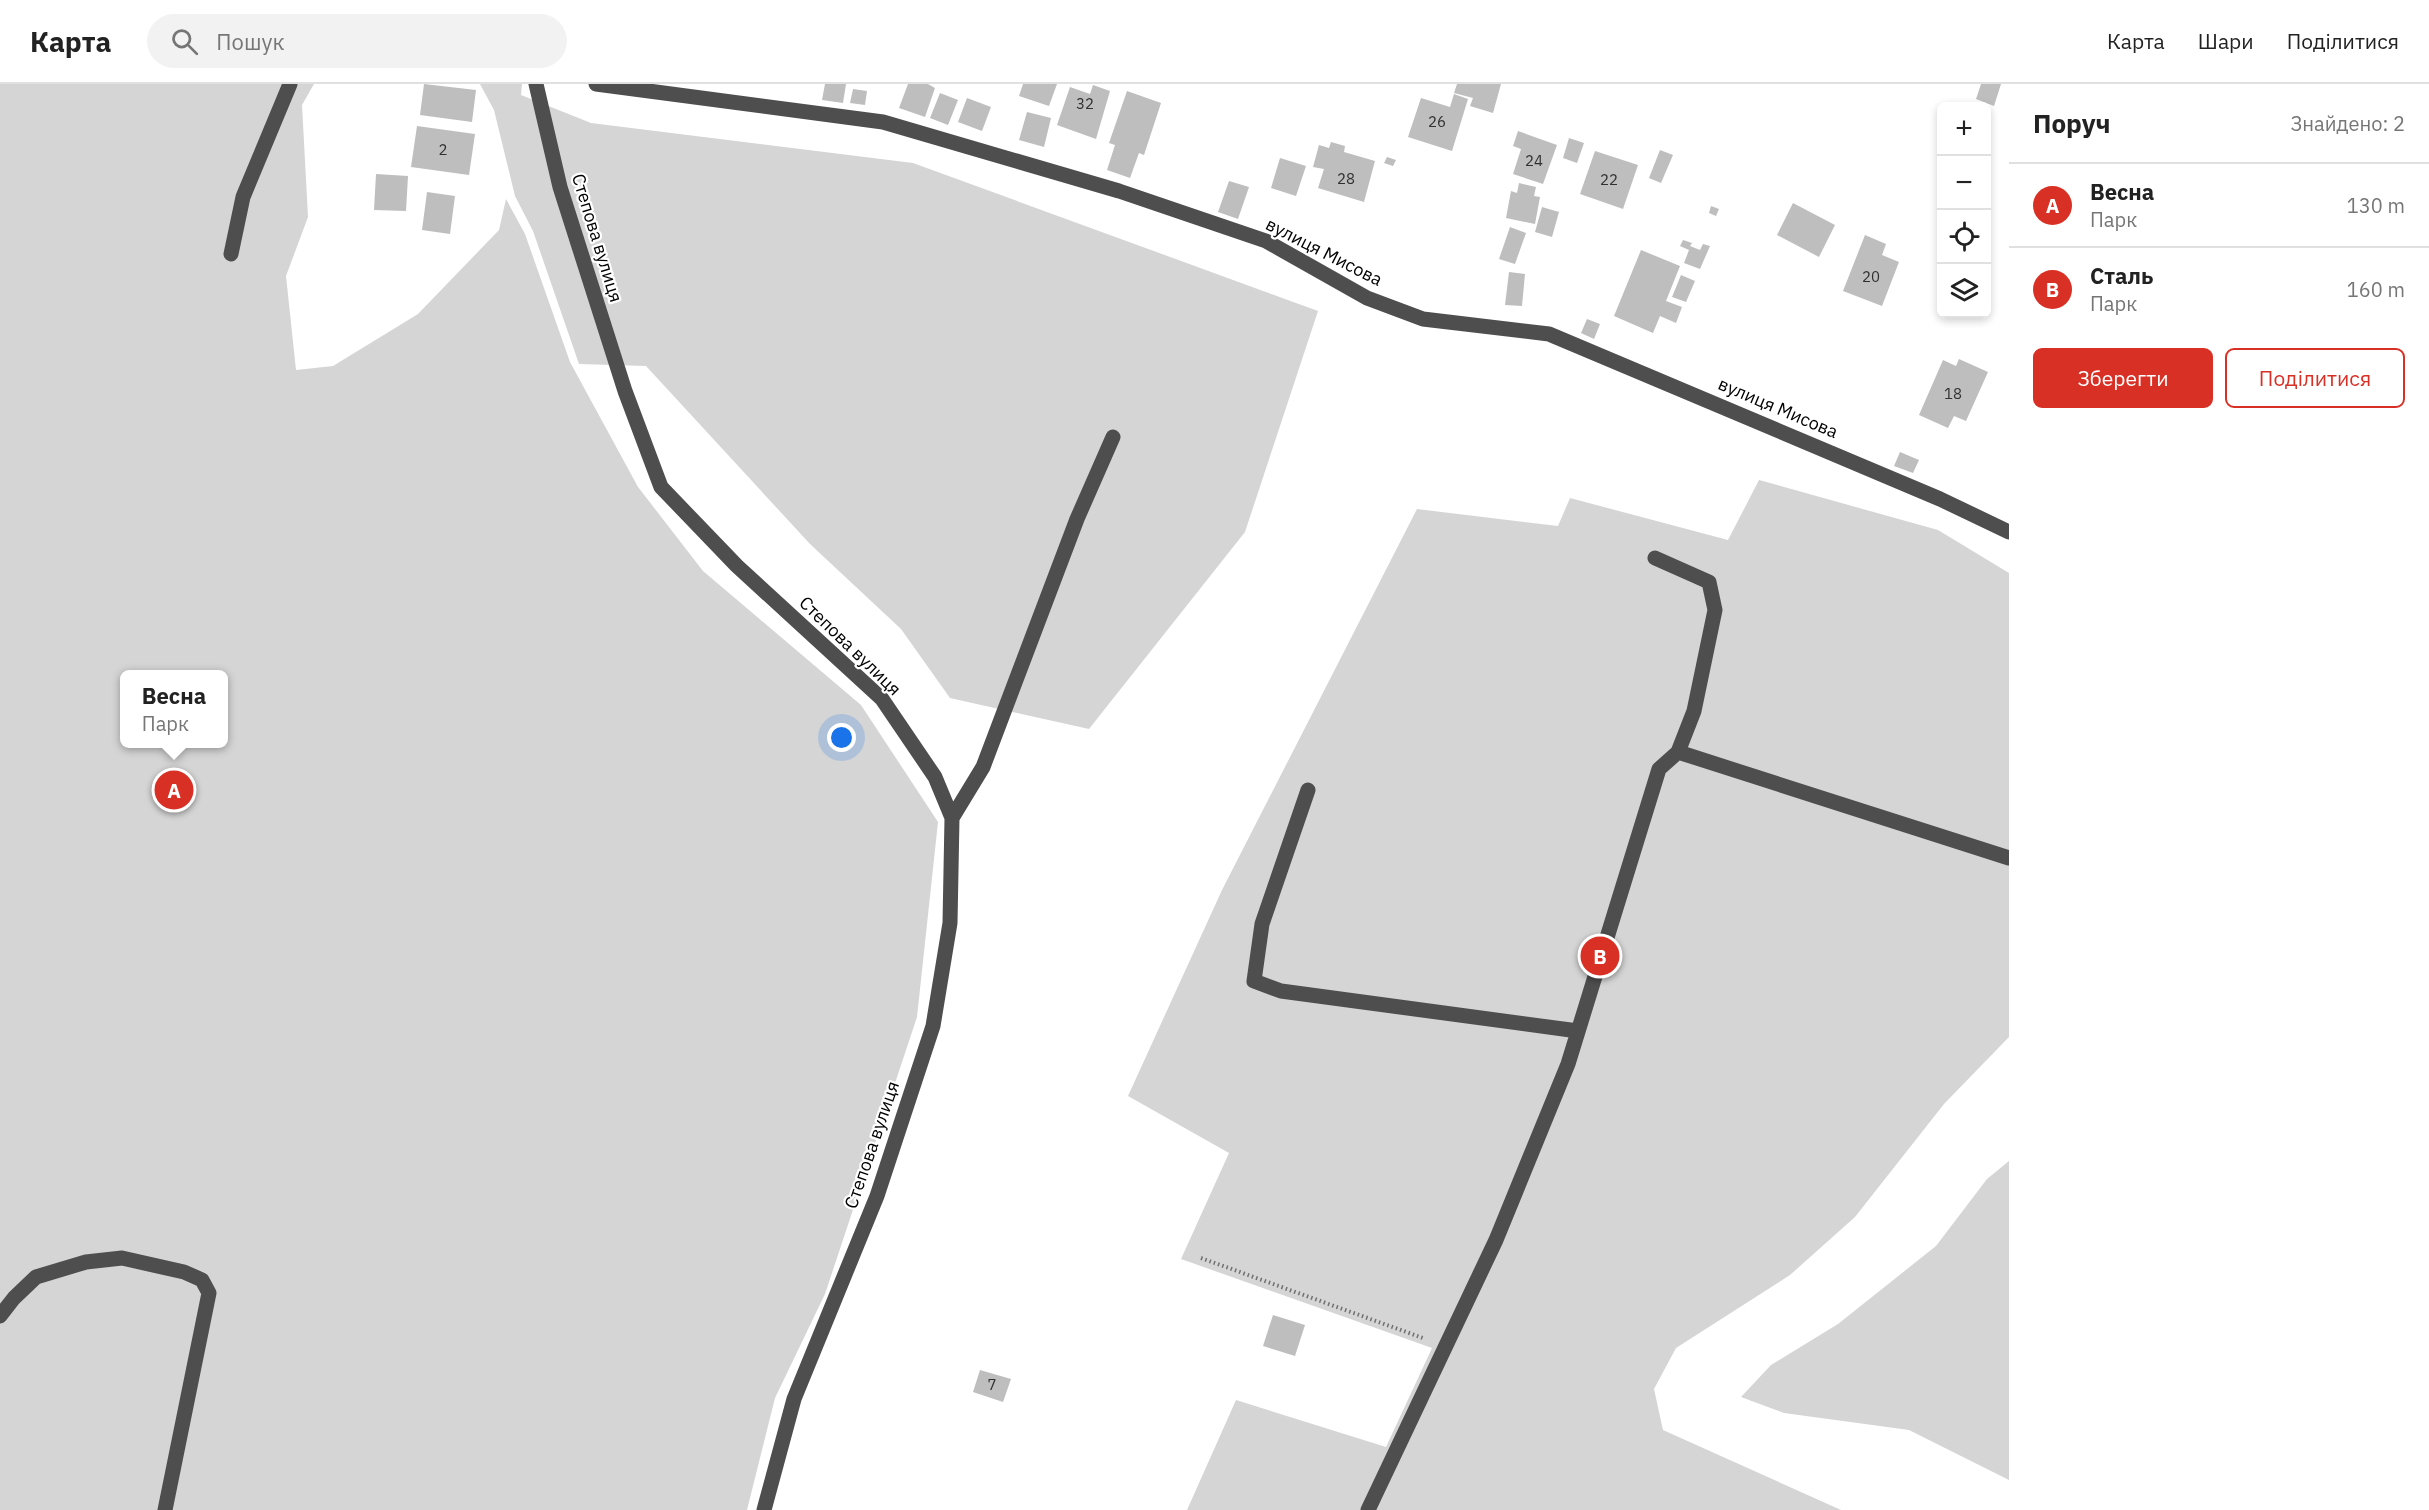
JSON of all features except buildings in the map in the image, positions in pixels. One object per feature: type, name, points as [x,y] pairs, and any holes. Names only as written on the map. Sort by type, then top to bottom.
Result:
[{"type":"street","points":[[231,254],[243,197],[290,84]]},
{"type":"street","name":"Степова вулиця","points":[[536,84],[560,187],[625,391],[662,488],[736,566],[882,699],[935,777],[952,818],[950,923],[933,1026],[877,1196],[794,1399],[764,1510]]},
{"type":"street","name":"вулиця Мисова","points":[[596,84],[883,122],[1119,191],[1266,242],[1367,298],[1423,319],[1549,334],[1919,490],[2009,532]]},
{"type":"street","points":[[952,818],[983,767],[1077,519],[1113,437]]},
{"type":"street","points":[[1368,1510],[1496,1240],[1568,1064],[1659,769],[1678,752],[1695,711],[1714,610],[1709,582],[1655,558]]},
{"type":"street","points":[[1678,752],[2009,858]]},
{"type":"street","points":[[1308,790],[1262,924],[1254,981],[1281,991],[1578,1031]]},
{"type":"street","points":[[0,1316],[14,1298],[36,1277],[86,1262],[122,1258],[184,1272],[202,1280],[209,1293],[165,1510]]},
{"type":"path","points":[[1201,1258],[1447,1347]]},
{"type":"shaded area","points":[[0,84],[314,84],[302,105],[308,217],[286,276],[296,370],[333,366],[418,314],[499,230],[506,199],[525,234],[570,362],[638,487],[703,571],[861,705],[938,822],[917,1017],[825,1294],[775,1398],[747,1510],[0,1510]]},
{"type":"shaded area","points":[[480,84],[522,84],[521,95],[591,123],[913,163],[1318,311],[1245,532],[1089,729],[950,698],[901,629],[810,544],[646,366],[579,364],[533,231],[515,196],[494,110]]},
{"type":"shaded area","points":[[1759,480],[1938,530],[2009,573],[2009,1037],[1944,1104],[1855,1217],[1790,1275],[1676,1348],[1654,1389],[1663,1430],[1841,1510],[1187,1510],[1236,1400],[1386,1447],[1432,1348],[1181,1259],[1229,1153],[1128,1096],[1222,890],[1417,509],[1558,526],[1570,498],[1728,540]]},
{"type":"shaded area","points":[[2009,1161],[2009,1480],[1909,1430],[1784,1413],[1741,1397],[1771,1365],[1838,1324],[1936,1246],[1987,1179]]},
{"type":"place","name":"Весна","points":[[174,790]]},
{"type":"place","name":"Сталь","points":[[1600,956]]}]
